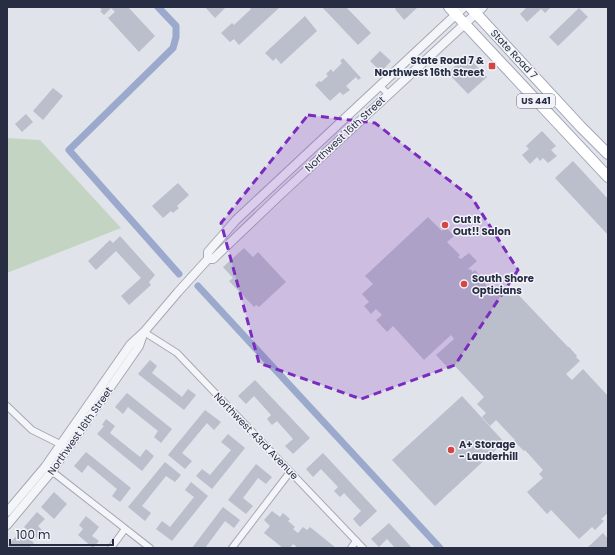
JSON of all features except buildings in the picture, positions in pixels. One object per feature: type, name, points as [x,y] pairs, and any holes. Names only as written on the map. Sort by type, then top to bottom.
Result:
[{"type":"main road","name":"State Road 7","points":[[476,9],[581,127],[608,154]]},
{"type":"main road","name":"State Road 7","points":[[453,11],[608,177]]},
{"type":"street","name":"Northwest 16th Street","points":[[7,525],[65,446],[130,345],[144,332],[208,259],[208,252],[236,220],[380,86],[453,11],[464,7]]},
{"type":"street","name":"Northwest 16th Street","points":[[208,259],[214,259],[279,196],[465,24],[476,9]]},
{"type":"street","points":[[380,86],[388,94]]},
{"type":"street","points":[[347,117],[355,125]]},
{"type":"street","name":"Northwest 43rd Avenue","points":[[144,332],[177,353],[363,548]]},
{"type":"street","points":[[7,406],[32,430],[65,446]]},
{"type":"street","name":"Northwest 16th Street","points":[[7,512],[48,469]]},
{"type":"street","points":[[48,469],[150,548]]},
{"type":"street","points":[[232,548],[290,472]]},
{"type":"street","points":[[112,548],[125,529]]},
{"type":"street","points":[[350,548],[356,541]]},
{"type":"highlighted area","points":[[308,115],[375,123],[472,198],[518,270],[455,365],[361,399],[259,363],[221,223]]},
{"type":"green space","points":[[7,138],[40,140],[121,228],[7,273]]},
{"type":"waterway","points":[[158,7],[176,26],[176,37],[173,48],[69,150],[179,274]]},
{"type":"waterway","points":[[198,286],[440,548]]},
{"type":"place","name":"State Road 7 & Northwest 16th Street","points":[[492,66]]},
{"type":"place","name":"Cut It Out!! Salon","points":[[445,225]]},
{"type":"place","name":"South Shore Opticians","points":[[464,284]]},
{"type":"place","name":"A+ Storage - Lauderhill","points":[[451,450]]}]
